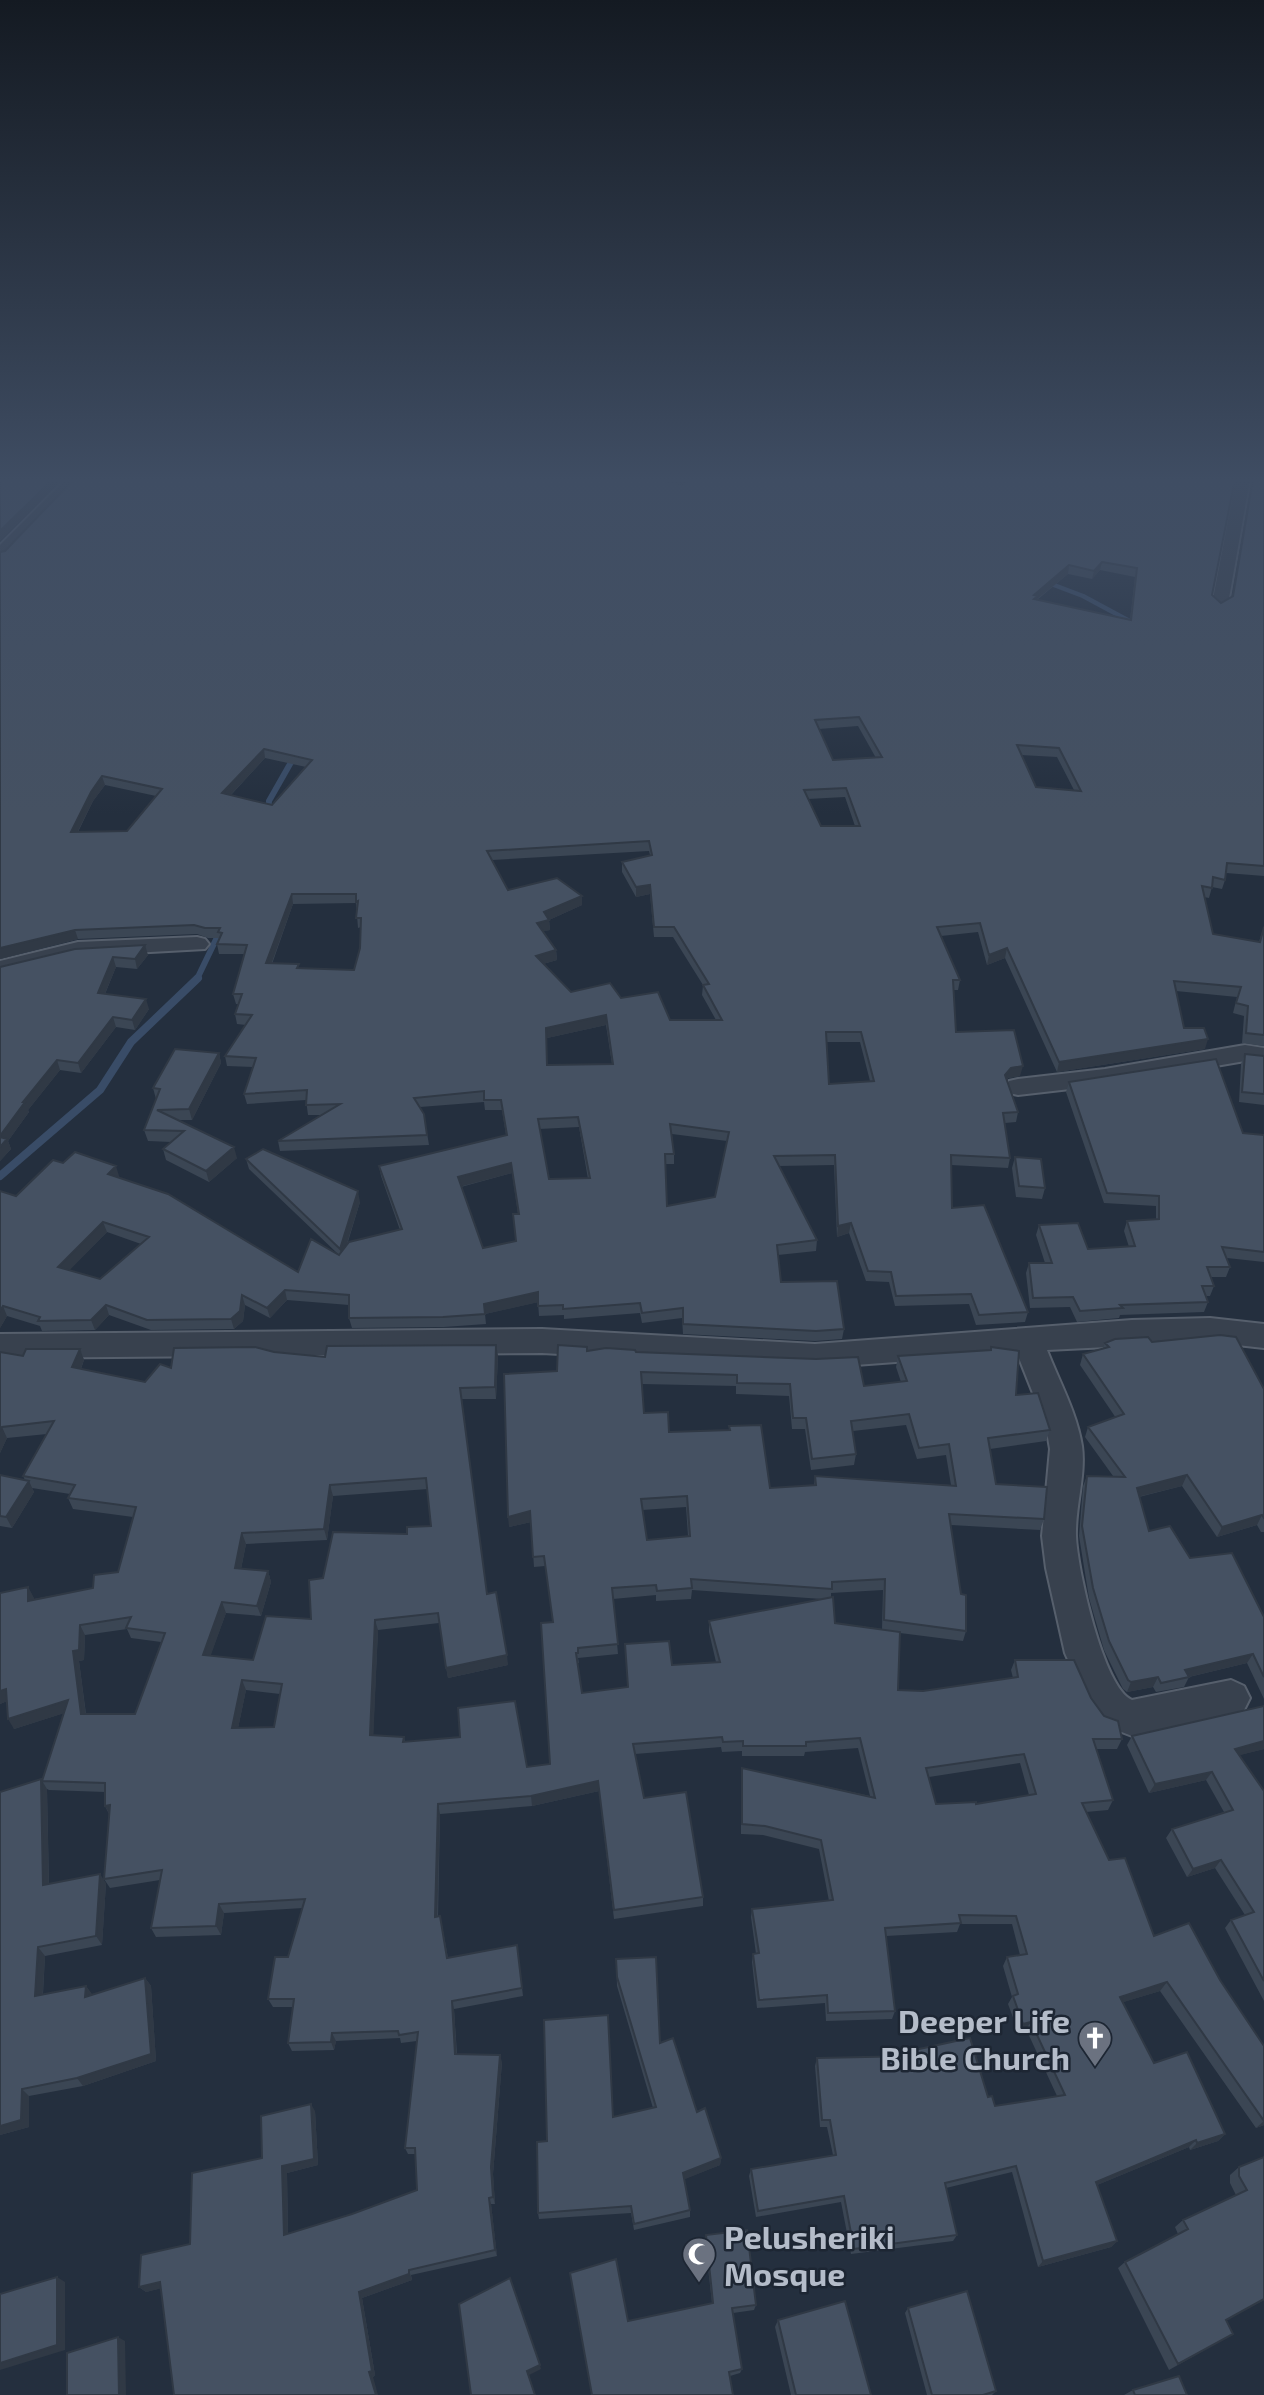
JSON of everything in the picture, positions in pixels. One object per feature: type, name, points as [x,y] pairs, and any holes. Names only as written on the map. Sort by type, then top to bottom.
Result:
[{"type":"street","points":[[1220,604],[1223,591]]},
{"type":"street","points":[[0,968],[78,949],[197,944]]},
{"type":"street","points":[[1018,1087],[1105,1077],[1245,1053],[1264,1056]]},
{"type":"street","points":[[0,1346],[542,1341],[815,1356],[1132,1332],[1210,1330],[1264,1336]]},
{"type":"street","points":[[1027,1340],[1062,1426],[1066,1449],[1059,1536],[1063,1568],[1083,1653],[1102,1695],[1114,1711],[1132,1717],[1231,1698]]},
{"type":"building","points":[[0,591],[1039,591],[1034,599],[1131,620],[1134,591],[1213,591],[1212,595],[1221,603],[1233,596],[1234,591],[1264,591],[1264,866],[1227,863],[1225,880],[1213,877],[1212,888],[1202,886],[1213,934],[1260,942],[1264,927],[1264,1035],[1246,1033],[1248,1006],[1236,1003],[1241,987],[1174,981],[1184,1028],[1204,1028],[1208,1039],[1059,1062],[1007,948],[989,955],[980,923],[937,927],[960,980],[953,980],[956,1032],[1014,1030],[1023,1066],[1011,1068],[1005,1075],[1018,1112],[1003,1113],[1010,1158],[951,1155],[952,1208],[984,1205],[1028,1312],[979,1315],[971,1294],[896,1296],[891,1272],[868,1271],[851,1223],[838,1226],[835,1155],[774,1156],[817,1240],[777,1245],[781,1282],[837,1281],[844,1329],[816,1331],[683,1324],[683,1308],[642,1313],[640,1303],[563,1309],[563,1305],[538,1306],[538,1292],[484,1304],[485,1314],[443,1317],[349,1318],[349,1295],[285,1290],[267,1308],[242,1295],[240,1311],[231,1319],[147,1320],[106,1305],[91,1320],[38,1321],[40,1317],[3,1306],[0,1311],[0,1191],[16,1196],[53,1160],[63,1163],[75,1152],[116,1166],[108,1174],[168,1194],[298,1272],[311,1239],[339,1255],[349,1242],[402,1229],[379,1166],[507,1135],[501,1100],[484,1100],[484,1091],[414,1098],[424,1114],[427,1135],[278,1141],[340,1104],[306,1105],[307,1090],[244,1094],[256,1058],[225,1056],[252,1015],[235,1014],[242,994],[233,994],[247,945],[217,944],[222,933],[218,932],[220,928],[194,925],[75,930],[0,948]],"holes":[[[859,717],[882,757],[833,760],[815,720]],[[1017,745],[1059,748],[1081,791],[1036,787]],[[264,749],[312,760],[272,805],[222,793]],[[102,776],[162,789],[127,831],[71,832]],[[846,788],[860,826],[821,826],[804,790]],[[649,841],[652,855],[622,862],[636,887],[650,885],[654,927],[674,927],[709,984],[703,985],[722,1020],[670,1020],[658,992],[621,998],[610,983],[571,992],[536,956],[556,950],[537,923],[549,920],[544,912],[582,896],[557,878],[508,890],[487,851]],[[292,894],[356,894],[356,918],[361,918],[360,948],[354,970],[297,968],[299,964],[266,963]],[[606,1015],[613,1064],[547,1065],[546,1028]],[[826,1032],[861,1032],[874,1081],[829,1084]],[[578,1117],[590,1178],[549,1179],[538,1119]],[[670,1124],[729,1132],[715,1197],[667,1206],[665,1154],[674,1154]],[[511,1163],[519,1214],[513,1214],[516,1241],[483,1248],[458,1177]],[[103,1222],[149,1237],[100,1279],[58,1267]]]},
{"type":"building","points":[[145,945],[135,959],[113,957],[98,993],[146,999],[132,1020],[113,1017],[78,1063],[57,1060],[0,1136],[0,967],[75,949]]},
{"type":"building","points":[[175,1049],[219,1053],[189,1109],[157,1110],[234,1147],[206,1171],[163,1149],[184,1131],[144,1130],[160,1089],[153,1088]]},
{"type":"building","points":[[1245,1054],[1264,1056],[1264,1094],[1242,1092]]},
{"type":"building","points":[[1216,1059],[1243,1133],[1264,1135],[1264,1252],[1222,1247],[1230,1267],[1207,1267],[1214,1286],[1202,1286],[1208,1302],[1120,1305],[1123,1308],[1080,1311],[1073,1297],[1033,1298],[1029,1263],[1052,1263],[1039,1225],[1078,1223],[1088,1249],[1135,1246],[1127,1221],[1159,1219],[1159,1196],[1107,1193],[1069,1082]]},
{"type":"building","points":[[0,1137],[7,1139],[0,1147]]},
{"type":"building","points":[[263,1149],[358,1191],[340,1249],[246,1159]]},
{"type":"building","points":[[1015,1157],[1041,1159],[1045,1188],[1019,1186]]},
{"type":"building","points":[[1220,1335],[1236,1337],[1264,1389],[1264,1518],[1262,1515],[1222,1527],[1187,1475],[1137,1488],[1149,1531],[1170,1526],[1190,1558],[1232,1553],[1264,1617],[1264,1677],[1253,1654],[1185,1670],[1189,1677],[1161,1683],[1158,1677],[1131,1682],[1109,1641],[1093,1588],[1082,1526],[1087,1476],[1125,1477],[1088,1427],[1124,1414],[1083,1354],[1109,1347],[1105,1343],[1115,1339],[1148,1337],[1152,1342]]},
{"type":"building","points":[[496,1345],[495,1387],[460,1388],[487,1594],[496,1592],[507,1655],[446,1668],[438,1613],[375,1620],[370,1735],[404,1737],[403,1742],[460,1737],[458,1708],[515,1701],[527,1767],[550,1764],[541,1623],[553,1622],[544,1556],[533,1557],[530,1511],[508,1517],[504,1374],[557,1371],[558,1345],[587,1347],[587,1351],[606,1348],[636,1352],[816,1359],[858,1357],[864,1386],[907,1381],[898,1356],[991,1350],[991,1347],[1019,1351],[1016,1395],[1038,1393],[1050,1430],[988,1438],[996,1484],[1047,1487],[1044,1519],[949,1514],[961,1594],[966,1595],[966,1631],[884,1620],[885,1579],[832,1582],[832,1589],[691,1579],[692,1588],[657,1591],[656,1585],[612,1588],[618,1644],[578,1648],[576,1653],[582,1693],[628,1687],[625,1644],[669,1641],[672,1665],[720,1662],[709,1621],[833,1597],[835,1623],[900,1632],[898,1690],[923,1691],[1018,1677],[1015,1660],[1074,1660],[1091,1698],[1104,1716],[1118,1721],[1122,1739],[1093,1739],[1113,1800],[1082,1803],[1109,1860],[1125,1858],[1154,1936],[1189,1923],[1220,1980],[1264,2046],[1264,2121],[1167,1982],[1120,1997],[1154,2063],[1187,2052],[1225,2134],[1197,2143],[1196,2140],[1096,2182],[1117,2241],[1043,2261],[1016,2166],[945,2183],[957,2235],[854,2249],[844,2196],[758,2211],[751,2169],[836,2155],[830,2120],[822,2120],[817,2058],[912,2056],[910,2051],[970,2038],[988,2097],[992,2096],[995,2106],[1065,2095],[1031,2022],[1023,2024],[1013,1996],[1018,1994],[1007,1957],[1027,1954],[1016,1916],[959,1915],[961,1923],[885,1928],[895,2011],[828,2013],[827,1995],[759,2000],[753,1954],[759,1953],[752,1909],[833,1900],[821,1840],[765,1826],[742,1824],[742,1768],[875,1798],[860,1738],[806,1742],[806,1746],[743,1746],[743,1741],[723,1742],[722,1737],[633,1744],[644,1798],[686,1792],[703,1897],[614,1910],[598,1781],[531,1796],[438,1804],[435,1917],[440,1916],[447,1958],[517,1945],[522,1988],[452,2001],[455,2054],[500,2055],[491,2167],[493,2197],[489,2198],[495,2250],[409,2270],[409,2274],[359,2292],[372,2371],[369,2372],[376,2395],[174,2395],[160,2282],[139,2287],[141,2255],[190,2244],[192,2173],[262,2158],[261,2116],[311,2104],[314,2159],[282,2166],[284,2235],[417,2190],[415,2148],[405,2148],[418,2032],[399,2035],[398,2031],[332,2033],[331,2042],[288,2043],[294,1999],[268,1999],[275,1957],[288,1957],[305,1899],[219,1904],[216,1926],[151,1928],[162,1870],[104,1879],[110,1805],[105,1806],[105,1783],[42,1781],[68,1700],[8,1719],[6,1689],[0,1691],[0,1593],[28,1587],[28,1601],[93,1588],[94,1575],[118,1572],[136,1507],[68,1498],[75,1485],[23,1476],[54,1421],[2,1427],[0,1430],[0,1352],[23,1356],[26,1349],[80,1349],[72,1367],[145,1382],[160,1364],[171,1368],[174,1348],[255,1347],[274,1352],[325,1357],[327,1346]],"holes":[[[641,1372],[737,1375],[737,1383],[790,1384],[793,1418],[806,1418],[812,1459],[856,1454],[851,1421],[909,1414],[919,1448],[949,1444],[956,1486],[815,1476],[816,1485],[770,1488],[761,1425],[729,1426],[730,1430],[669,1432],[668,1412],[644,1413]],[[426,1478],[431,1526],[407,1527],[407,1534],[333,1532],[323,1578],[309,1580],[311,1619],[266,1616],[253,1660],[203,1655],[222,1602],[257,1606],[268,1571],[235,1568],[242,1533],[324,1529],[330,1485]],[[687,1496],[690,1536],[647,1540],[641,1499]],[[131,1617],[126,1628],[165,1633],[135,1714],[81,1714],[73,1651],[79,1650],[80,1625]],[[242,1680],[282,1684],[274,1727],[232,1728]],[[1024,1754],[1036,1794],[976,1804],[936,1804],[926,1768]]]},
{"type":"building","points":[[0,1475],[29,1481],[6,1517],[0,1516]]},
{"type":"building","points":[[1264,1706],[1264,1741],[1235,1749],[1264,1791],[1264,1981],[1231,1920],[1254,1912],[1221,1860],[1193,1869],[1172,1829],[1233,1810],[1212,1772],[1155,1784],[1132,1736]]},
{"type":"building","points":[[41,1779],[43,1885],[100,1874],[96,1936],[38,1947],[35,1996],[86,1986],[85,1997],[145,1978],[151,2054],[77,2078],[22,2089],[21,2120],[0,2126],[0,1792]]},
{"type":"building","points":[[656,1957],[660,2043],[673,2038],[697,2112],[705,2108],[721,2158],[683,2173],[690,2210],[634,2224],[631,2206],[538,2213],[537,2142],[547,2141],[544,2020],[608,2015],[613,2117],[656,2107],[617,1977],[616,1959]]},
{"type":"building","points":[[1264,2157],[1264,2299],[1226,2320],[1233,2334],[1178,2364],[1125,2262],[1188,2229],[1183,2220],[1247,2190],[1239,2176],[1239,2167]]},
{"type":"building","points":[[747,2230],[756,2305],[732,2308],[742,2369],[729,2372],[733,2395],[592,2395],[570,2273],[616,2259],[628,2321],[713,2303],[706,2235]]},
{"type":"building","points":[[57,2277],[57,2345],[0,2363],[0,2294]]},
{"type":"building","points":[[510,2278],[540,2365],[527,2371],[535,2395],[471,2395],[459,2304]]},
{"type":"building","points":[[967,2291],[996,2391],[983,2395],[932,2395],[908,2308]]},
{"type":"building","points":[[845,2301],[871,2395],[796,2395],[778,2320]]},
{"type":"building","points":[[118,2337],[119,2395],[67,2395],[67,2353]]},
{"type":"building","points":[[1179,2376],[1187,2395],[1135,2395],[1133,2390]]},
{"type":"waterway","points":[[1069,591],[1135,624]]},
{"type":"waterway","points":[[268,815],[269,801],[294,757]]},
{"type":"waterway","points":[[197,979],[221,929]]},
{"type":"waterway","points":[[0,1176],[100,1090],[131,1042],[197,979]]},
{"type":"place","name":"Deeper Life Bible Church","points":[[1095,2068]]},
{"type":"place","name":"Pelusheriki Mosque","points":[[699,2284]]}]
